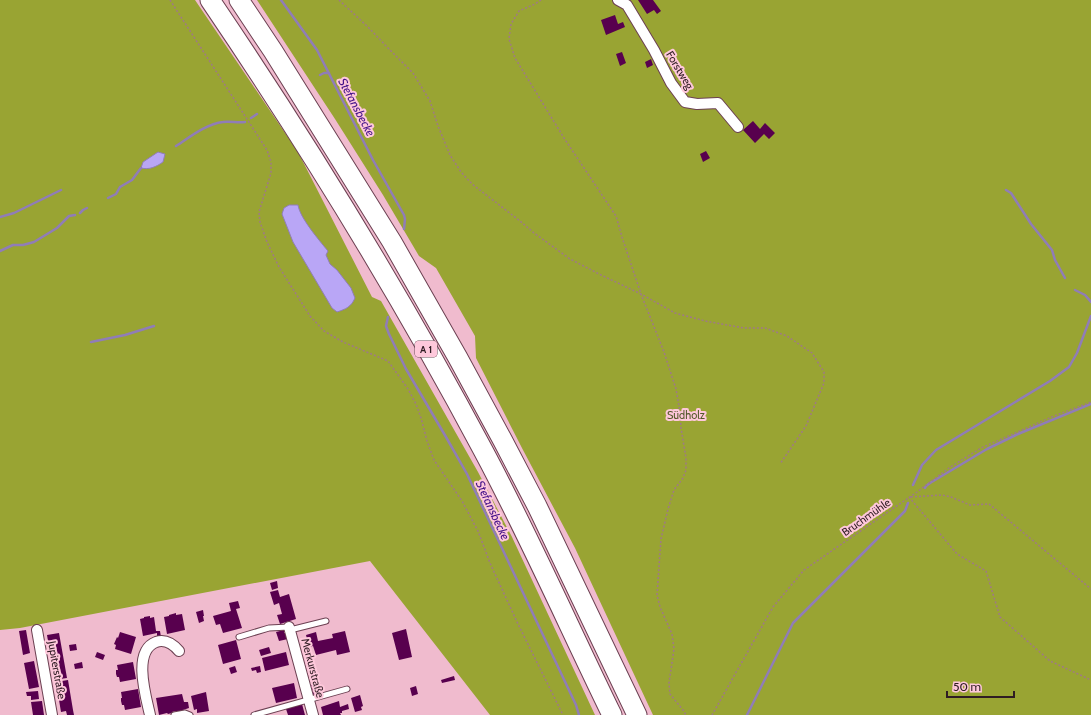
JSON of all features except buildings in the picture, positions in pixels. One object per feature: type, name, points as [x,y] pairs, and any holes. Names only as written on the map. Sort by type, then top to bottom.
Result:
[{"type":"highway","name":"A 1","points":[[210,0],[251,60],[327,179],[438,368],[484,452],[525,532],[612,715]]},
{"type":"highway","name":"A 1","points":[[239,0],[273,51],[392,242],[458,358],[537,506],[637,715]]},
{"type":"street","name":"Forstweg","points":[[618,0],[627,5],[654,50],[671,83],[685,102],[697,104],[718,104],[738,127]]},
{"type":"street","name":"Merkurstraße","points":[[289,628],[313,715]]},
{"type":"street","name":"Jupiterstraße","points":[[37,630],[52,715]]},
{"type":"street","points":[[150,715],[142,670],[144,654],[148,648],[156,642],[162,641],[173,645],[179,650]]},
{"type":"lane","points":[[239,637],[269,628],[289,628],[326,621]]},
{"type":"lane","points":[[254,715],[347,689]]},
{"type":"lane","points":[[174,715],[190,713]]},
{"type":"path","points":[[170,0],[266,150],[271,162],[271,173],[259,212],[260,222],[267,242],[279,267],[310,316],[324,331],[343,342],[388,362],[408,389],[416,404],[426,441],[434,460],[462,501],[478,531],[490,563],[518,624],[563,715]]},
{"type":"path","points":[[339,0],[370,28],[413,73],[430,101],[450,155],[460,172],[472,184],[534,233],[570,259],[641,294],[675,313],[705,321],[744,328],[765,328],[787,336],[812,353],[824,372],[824,383],[806,426],[780,464]]},
{"type":"path","points":[[541,0],[519,11],[511,24],[509,39],[515,58],[564,138],[616,216],[641,294],[664,352],[676,389],[686,458],[686,470],[683,478],[674,490],[661,539],[657,595],[660,607],[672,634],[674,650],[669,683],[670,694],[686,715]]},
{"type":"path","name":"Bruchmühle","points":[[712,715],[773,607],[804,570],[949,468],[981,448],[1091,402]]},
{"type":"path","points":[[909,497],[942,495],[970,505],[988,504],[1091,589]]},
{"type":"path","points":[[909,497],[957,554],[986,571],[1000,617],[1050,661],[1091,680]]},
{"type":"green space","points":[[0,0],[195,0],[298,152],[372,297],[381,301],[478,472],[512,537],[595,715],[490,715],[370,561],[20,628],[0,630]]},
{"type":"green space","name":"Südholz","points":[[257,0],[1091,0],[1091,715],[653,715],[575,548],[476,358],[475,336],[436,268],[419,256],[335,119]]},
{"type":"shaded area","points":[[158,152],[165,154],[163,162],[152,168],[141,168],[143,162]]},
{"type":"shaded area","points":[[289,205],[298,205],[302,216],[328,251],[326,255],[330,264],[337,270],[351,288],[355,298],[352,304],[346,309],[337,312],[332,308],[293,242],[282,214],[284,208]]},
{"type":"waterway","name":"Stefansbecke","points":[[281,0],[317,50],[373,160],[404,215],[404,229]]},
{"type":"waterway","name":"Stefansbecke","points":[[320,75],[329,73]]},
{"type":"waterway","points":[[251,118],[257,114]]},
{"type":"waterway","points":[[176,146],[198,131],[210,125],[223,122],[245,122]]},
{"type":"waterway","points":[[108,198],[116,194],[120,187],[132,180],[141,168]]},
{"type":"waterway","points":[[0,217],[14,213],[61,190]]},
{"type":"waterway","points":[[1006,190],[1011,193],[1031,224],[1052,250],[1055,260],[1065,278]]},
{"type":"waterway","points":[[80,213],[87,208]]},
{"type":"waterway","points":[[0,251],[13,245],[23,245],[34,242],[57,228],[69,216],[75,215]]},
{"type":"waterway","points":[[1075,290],[1085,295],[1091,302]]},
{"type":"waterway","points":[[913,485],[922,465],[936,450],[1050,381],[1069,367],[1077,353],[1091,316]]},
{"type":"waterway","name":"Stefansbecke","points":[[388,317],[386,326],[389,334],[406,369],[467,474],[576,705],[579,715]]},
{"type":"waterway","points":[[91,342],[125,335],[154,326]]},
{"type":"waterway","points":[[925,488],[930,483],[987,449],[1018,434],[1091,404]]},
{"type":"waterway","points":[[747,715],[793,623],[905,511],[908,503]]}]
